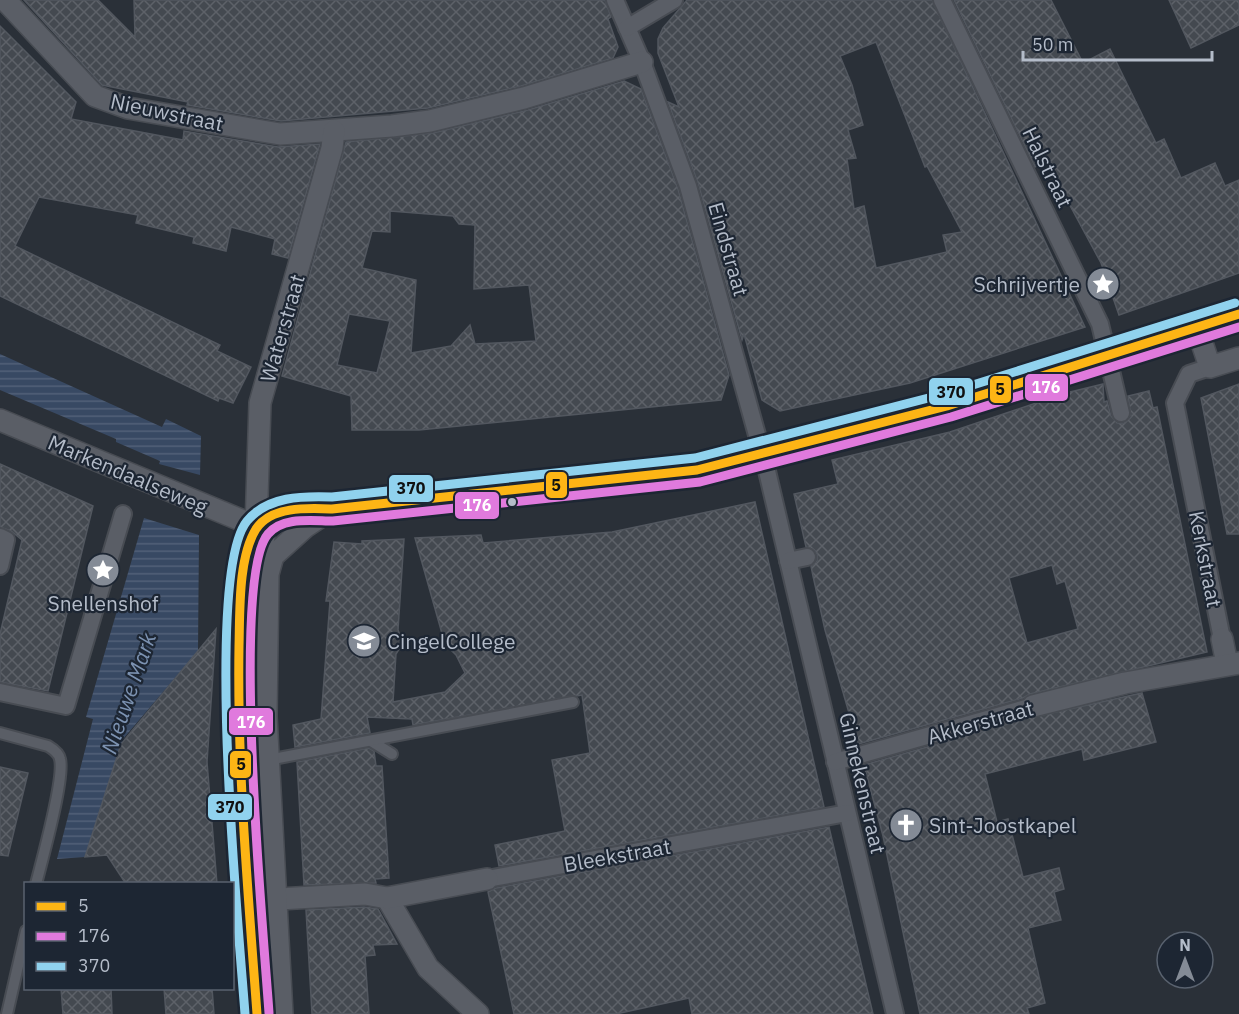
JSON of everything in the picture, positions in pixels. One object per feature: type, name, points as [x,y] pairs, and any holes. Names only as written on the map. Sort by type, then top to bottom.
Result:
[{"type":"street","name":"Nieuwstraat","points":[[5,0],[95,96],[128,108],[280,134],[334,124],[392,126],[466,113],[642,62]]},
{"type":"street","points":[[618,15],[674,0]]},
{"type":"street","name":"Halstraat","points":[[942,0],[1100,324],[1121,413]]},
{"type":"street","name":"Eindstraat","points":[[618,15],[642,62],[688,186],[762,452]]},
{"type":"street","name":"Waterstraat","points":[[256,528],[260,403],[332,148],[334,124]]},
{"type":"street","points":[[257,1014],[238,684],[245,550],[256,528],[285,511],[303,508],[332,509],[671,475],[947,405],[1109,357],[1239,314]]},
{"type":"street","points":[[1197,328],[1210,367],[1239,358]]},
{"type":"street","name":"Kerkstraat","points":[[1210,367],[1189,375],[1175,403],[1222,639],[1233,664]]},
{"type":"street","name":"Markendaalseweg","points":[[0,420],[256,528],[287,525],[305,527]]},
{"type":"street","name":"Ginnekenstraat","points":[[762,452],[895,1014]]},
{"type":"street","points":[[1168,458],[1185,454]]},
{"type":"street","points":[[282,1014],[268,760],[268,579],[273,556],[305,527],[332,509]]},
{"type":"street","points":[[0,692],[66,706],[123,514]]},
{"type":"street","points":[[256,528],[273,556]]},
{"type":"street","points":[[0,537],[6,540],[0,566]]},
{"type":"street","points":[[788,561],[807,557]]},
{"type":"street","name":"Akkerstraat","points":[[835,762],[1124,678],[1233,664]]},
{"type":"street","name":"Bleekstraat","points":[[276,899],[365,894],[387,898],[847,813]]},
{"type":"street","points":[[387,898],[428,968],[478,1014]]},
{"type":"street","points":[[250,901],[276,899]]},
{"type":"lane","points":[[242,761],[268,760],[573,702]]},
{"type":"lane","points":[[0,733],[41,743],[54,749],[60,759],[58,787],[36,882]]},
{"type":"lane","points":[[371,741],[392,754]]},
{"type":"lane","points":[[7,1014],[24,940]]},
{"type":"water","points":[[0,354],[162,427],[166,419],[201,436],[200,475],[159,464],[160,461],[116,442],[116,439],[0,390]]},
{"type":"water","name":"Nieuwe Mark","points":[[144,518],[199,535],[198,651],[123,739],[85,857],[57,859],[93,719],[86,717]]},
{"type":"building","points":[[24,0],[98,0],[135,37],[134,0],[605,0],[611,17],[608,19],[618,47],[613,58],[521,86],[428,108],[281,121],[187,105],[188,102],[102,85]]},
{"type":"building","points":[[687,0],[932,0],[1085,327],[910,383],[780,411],[762,400],[744,334],[742,340],[698,183],[668,102],[679,107],[658,53],[658,39],[663,28]],"holes":[[[876,42],[925,167],[927,166],[962,232],[943,235],[947,252],[876,268],[864,206],[854,209],[847,159],[856,158],[848,130],[863,125],[852,85],[840,56]]]},
{"type":"building","points":[[954,0],[1051,0],[1083,63],[1110,49],[1156,143],[1164,139],[1181,178],[1215,163],[1225,186],[1239,180],[1239,273],[1119,315],[1101,263],[1046,161],[1035,167]]},
{"type":"building","points":[[1169,0],[1239,0],[1239,25],[1191,48]]},
{"type":"building","points":[[0,26],[76,102],[71,119],[183,140],[184,131],[278,147],[320,144],[288,258],[272,254],[275,239],[231,227],[226,251],[193,243],[194,237],[136,223],[138,215],[39,197],[15,246],[220,345],[217,351],[251,367],[233,403],[219,398],[218,401],[0,296]]},
{"type":"building","points":[[624,81],[641,89],[678,189],[729,375],[721,400],[419,430],[352,430],[351,396],[282,376],[346,142],[433,133],[528,110]],"holes":[[[390,211],[453,216],[459,224],[475,225],[474,289],[529,285],[536,341],[475,344],[470,325],[451,346],[411,353],[416,280],[362,268],[372,231],[390,232]],[[349,314],[390,321],[377,373],[337,365]]]},
{"type":"building","points":[[1103,384],[1104,402],[1107,401],[1111,416],[1117,423],[1124,423],[1131,417],[1128,396],[1149,391],[1153,408],[1157,407],[1207,652],[1030,694],[1023,698],[858,744],[825,630],[813,576],[811,566],[817,561],[817,554],[806,547],[794,494],[838,484],[832,460],[950,432],[1066,393]],"holes":[[[1052,565],[1057,584],[1065,581],[1078,629],[1027,643],[1009,578]]]},
{"type":"building","points":[[1239,384],[1239,534],[1227,534],[1201,398]]},
{"type":"building","points":[[0,464],[93,506],[48,691],[0,682],[0,634],[22,540],[11,531],[0,527]]},
{"type":"building","points":[[755,502],[824,807],[499,866],[495,845],[565,831],[552,760],[590,753],[582,695],[413,725],[412,719],[367,717],[370,733],[295,747],[293,725],[321,719],[330,601],[326,601],[334,542],[362,544],[362,541],[404,539],[398,630],[403,643],[396,654],[393,702],[445,692],[465,673],[456,655],[445,644],[415,538],[481,535],[483,543],[612,532]]},
{"type":"building","points":[[216,629],[207,762],[217,882],[125,882],[107,855],[85,857],[121,744]]},
{"type":"building","points":[[1142,693],[1156,742],[1084,760],[1082,749],[985,774],[997,822],[1008,819],[1023,877],[1059,868],[1064,889],[1054,892],[1061,920],[1028,928],[1045,1003],[1027,1008],[1029,1014],[920,1014],[883,836],[864,765],[1029,718]]},
{"type":"building","points":[[369,748],[374,751],[376,766],[382,766],[389,878],[375,879],[376,883],[304,885],[297,762]]},
{"type":"building","points":[[0,767],[28,773],[8,856],[0,855]]},
{"type":"building","points":[[829,827],[873,1014],[692,1014],[689,998],[616,1014],[514,1014],[488,892],[496,888]]},
{"type":"building","points":[[364,907],[378,909],[397,944],[373,945],[375,955],[365,956],[369,1014],[312,1014],[306,910]]},
{"type":"building","points":[[61,990],[111,990],[112,1014],[63,1014]]},
{"type":"building","points":[[164,990],[212,990],[214,1014],[166,1014]]},
{"type":"transit line","name":"370","points":[[245,1014],[232,836],[226,679],[228,609],[234,554],[247,521],[255,513],[286,499],[332,497],[695,458],[944,394],[1235,303]]},
{"type":"transit line","name":"5","points":[[257,1014],[241,784],[239,646],[243,570],[250,541],[263,521],[280,512],[291,510],[332,509],[697,470],[947,406],[1239,314]]},
{"type":"transit line","name":"176","points":[[269,1013],[256,841],[250,685],[251,617],[257,564],[268,534],[274,528],[299,521],[333,521],[700,482],[951,417],[1239,327]]},
{"type":"place","name":"Schrijvertje","points":[[1103,284]]},
{"type":"place","name":"Snellenshof","points":[[103,570]]},
{"type":"place","name":"CingelCollege","points":[[364,641]]},
{"type":"place","name":"Sint-Joostkapel","points":[[906,825]]}]
